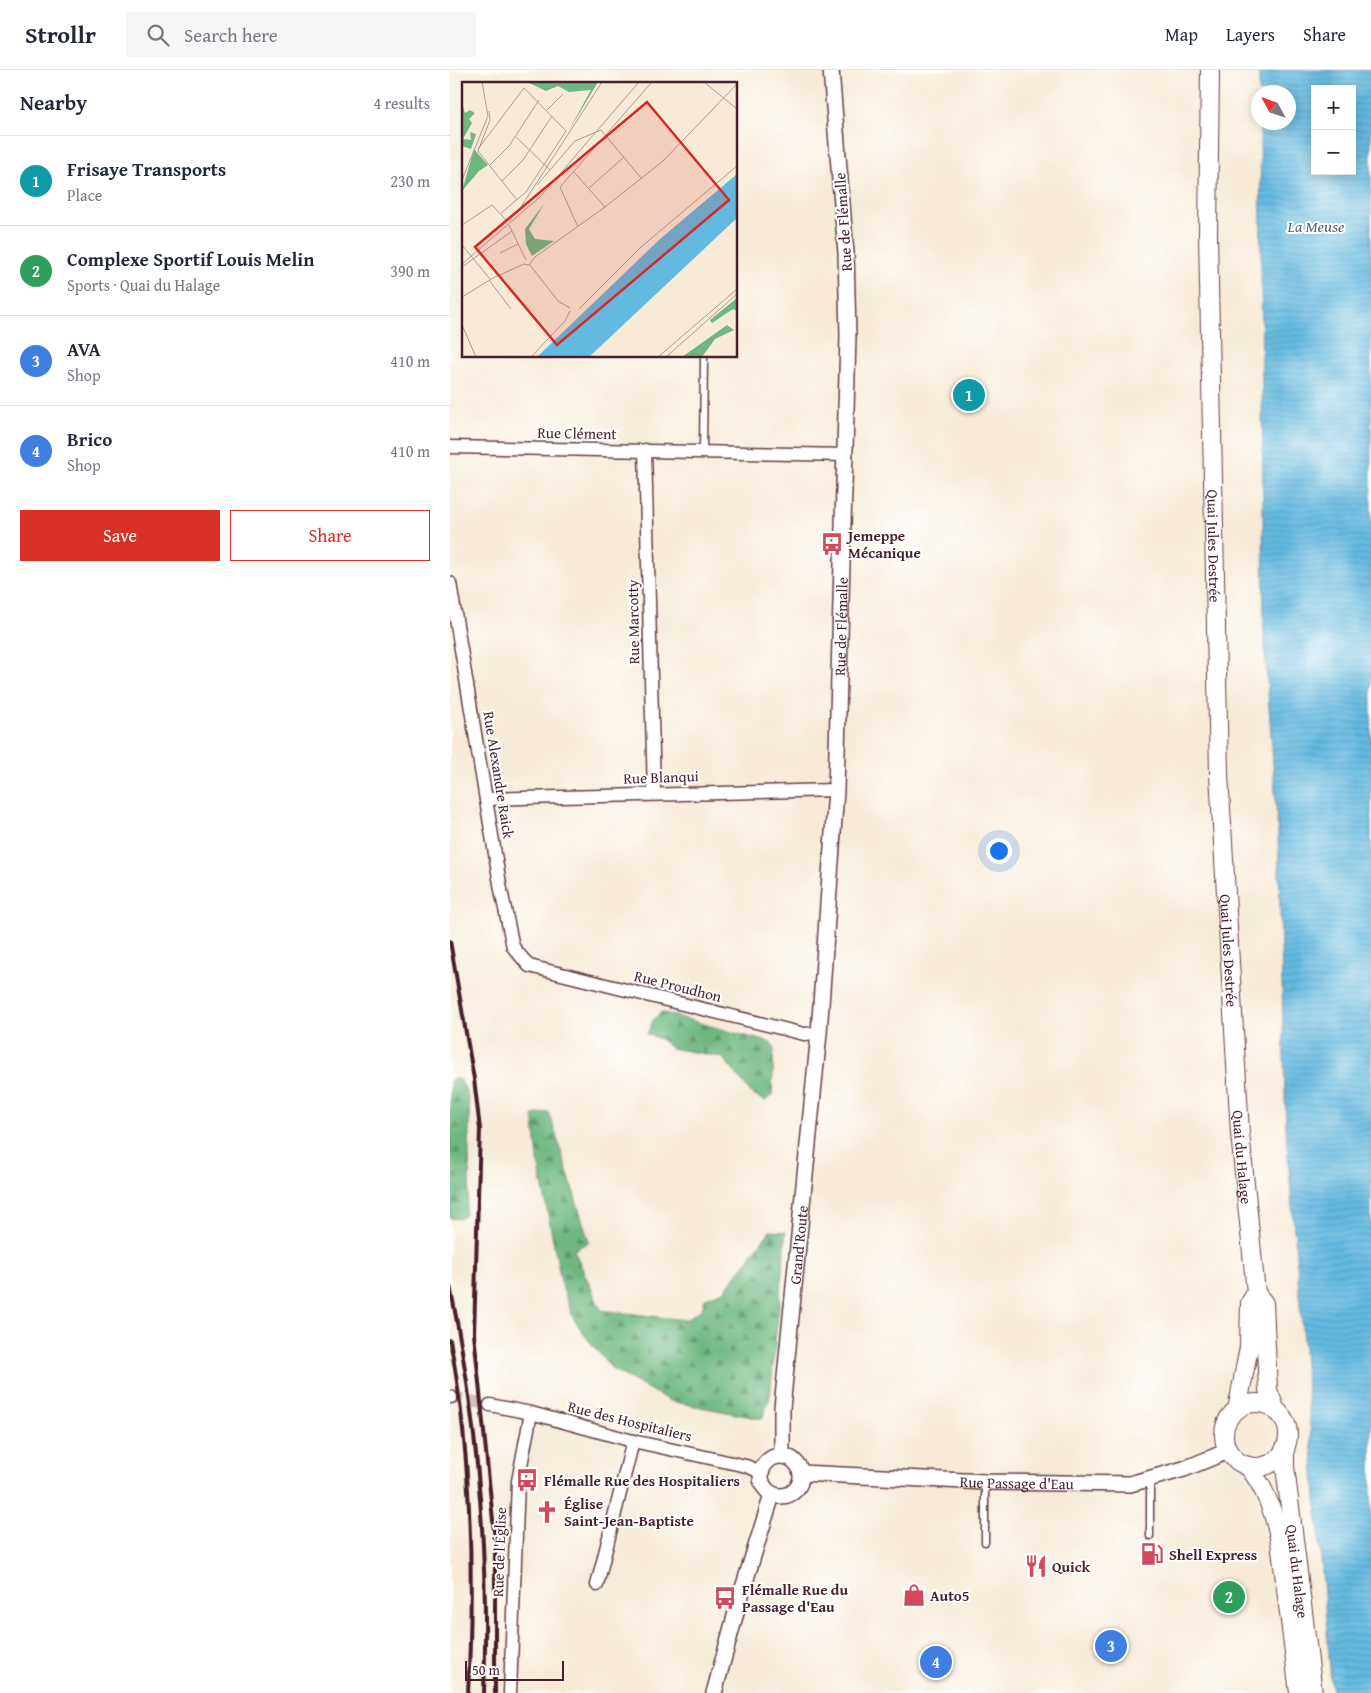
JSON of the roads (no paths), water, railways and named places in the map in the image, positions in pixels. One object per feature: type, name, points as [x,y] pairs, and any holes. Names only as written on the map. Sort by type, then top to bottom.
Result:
[{"type":"main road","name":"Quai Jules Destrée","points":[[1210,70],[1208,234],[1217,718],[1234,1021]]},
{"type":"main road","name":"Quai du Halage","points":[[1234,1021],[1245,1193],[1256,1293],[1264,1303],[1268,1390],[1276,1411],[1283,1418],[1287,1428],[1285,1467],[1313,1693]]},
{"type":"main road","name":"Quai du Halage","points":[[1256,1293],[1250,1302],[1247,1364],[1237,1410],[1230,1416],[1224,1434],[1228,1451],[1233,1458],[1248,1466],[1264,1490],[1275,1517],[1280,1541],[1299,1693]]},
{"type":"main road","points":[[1237,1410],[1256,1403],[1267,1405],[1276,1411]]},
{"type":"main road","points":[[1248,1466],[1256,1467],[1273,1462],[1285,1448]]},
{"type":"street","name":"Rue de Flémalle","points":[[819,1033],[836,790],[846,455],[846,253],[831,70]]},
{"type":"street","name":"Rue Clément","points":[[450,447],[846,455]]},
{"type":"street","name":"Rue Marcotty","points":[[645,450],[654,793]]},
{"type":"street","name":"Rue Alexandre Raick","points":[[450,583],[513,947],[529,966]]},
{"type":"street","name":"Rue Blanqui","points":[[486,799],[654,793],[836,790]]},
{"type":"street","name":"Rue Proudhon","points":[[529,966],[804,1034],[819,1033]]},
{"type":"street","name":"Grand'Route","points":[[782,1456],[783,1398],[819,1033]]},
{"type":"street","name":"Rue des Hospitaliers","points":[[490,1405],[531,1413],[633,1440],[746,1466],[761,1472]]},
{"type":"street","name":"Rue de l'Église","points":[[510,1693],[518,1481],[531,1413]]},
{"type":"street","points":[[598,1585],[633,1440]]},
{"type":"street","name":"Rue Passage d'Eau","points":[[801,1473],[984,1482],[1130,1484],[1184,1469],[1228,1451]]},
{"type":"street","points":[[782,1456],[790,1459],[797,1465],[801,1473],[800,1480],[793,1492],[779,1496],[772,1494],[762,1483],[761,1472],[766,1462],[782,1456]]},
{"type":"street","points":[[714,1693],[740,1598],[772,1494]]},
{"type":"lane","points":[[703,452],[704,358]]},
{"type":"lane","points":[[1150,1478],[1150,1536]]},
{"type":"lane","points":[[984,1482],[985,1542]]},
{"type":"water","name":"La Meuse","points":[[1259,70],[1371,70],[1371,1693],[1332,1693],[1286,1131],[1278,833],[1264,637],[1260,130],[1296,130],[1296,85],[1259,85]]},
{"type":"tunnel","points":[[451,1397],[490,1405]]},
{"type":"railway","points":[[450,941],[474,1079],[480,1129],[474,1334],[495,1540],[495,1693]]},
{"type":"railway","points":[[450,1286],[468,1387],[479,1488],[485,1590],[484,1693]]},
{"type":"railway","points":[[450,1340],[463,1428],[470,1516],[471,1605],[468,1693]]},
{"type":"place","name":"Frisaye Transports","points":[[969,395]]},
{"type":"place","name":"Jemeppe Mécanique","points":[[832,544]]},
{"type":"place","name":"Flémalle Rue des Hospitaliers","points":[[527,1480]]},
{"type":"place","name":"Église Saint-Jean-Baptiste","points":[[547,1512]]},
{"type":"place","name":"Shell Express","points":[[1152,1554]]},
{"type":"place","name":"Quick","points":[[1036,1566]]},
{"type":"place","name":"Auto5","points":[[914,1595]]},
{"type":"place","name":"Complexe Sportif Louis Melin","points":[[1229,1597]]},
{"type":"place","name":"Flémalle Rue du Passage d'Eau","points":[[725,1598]]},
{"type":"place","name":"AVA","points":[[1111,1646]]},
{"type":"place","name":"Brico","points":[[936,1662]]}]
